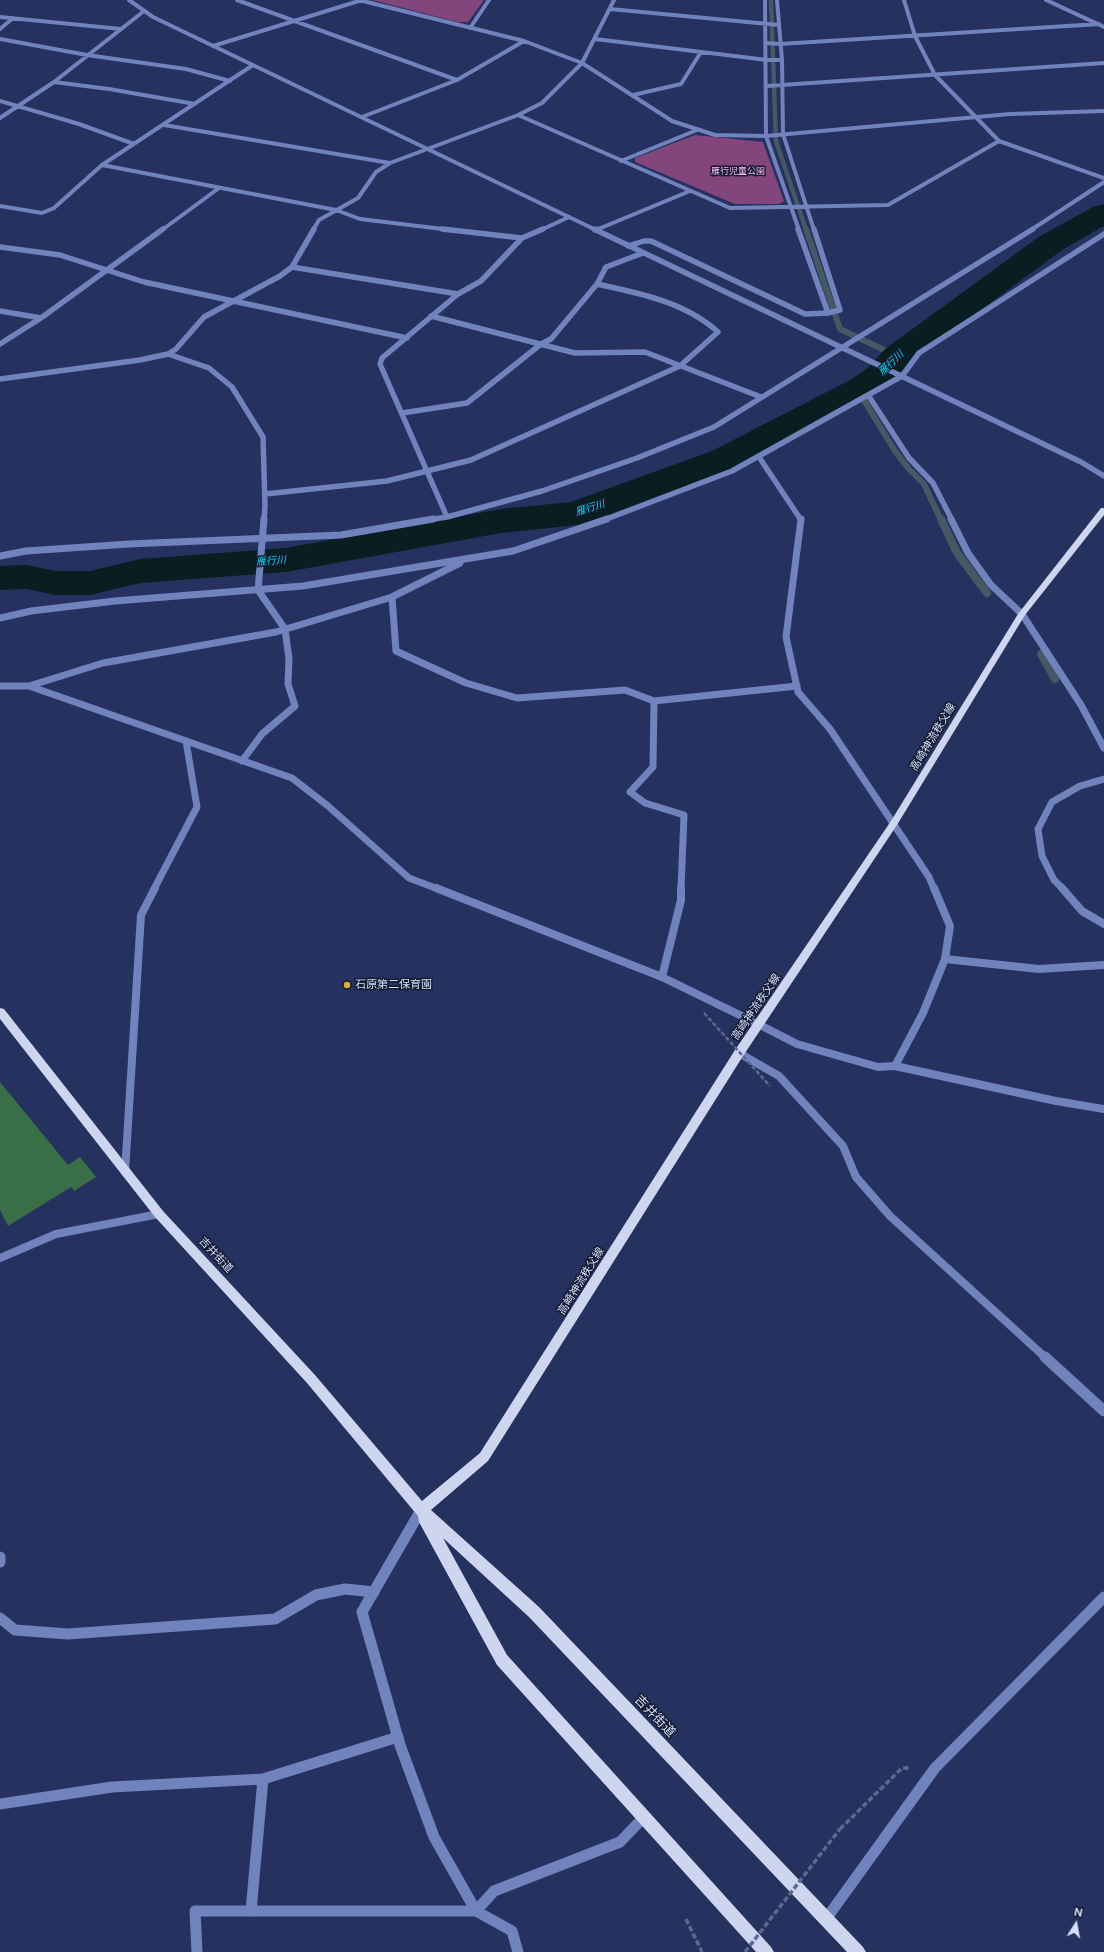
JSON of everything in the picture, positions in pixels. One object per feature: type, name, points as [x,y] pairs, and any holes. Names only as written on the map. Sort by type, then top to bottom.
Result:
[{"type":"main road","name":"高崎神流秩父線","points":[[420,1510],[484,1457],[739,1053],[894,824],[1022,614],[1104,510]]},
{"type":"main road","name":"吉井街道","points":[[0,1012],[159,1214],[311,1379],[420,1510],[534,1612],[858,1952]]},
{"type":"main road","name":"吉井街道","points":[[420,1510],[502,1660],[766,1952]]},
{"type":"street","points":[[129,0],[153,17],[429,148],[642,253],[857,354],[1081,462],[1104,476]]},
{"type":"street","points":[[237,0],[457,80]]},
{"type":"street","points":[[214,46],[361,0],[524,41],[582,63],[672,121],[697,130],[715,134],[741,137],[766,136],[976,117],[1104,111]]},
{"type":"street","points":[[470,28],[490,0]]},
{"type":"street","points":[[0,379],[140,360],[168,354],[176,349],[204,317],[280,276],[292,267],[319,220],[358,198],[376,172],[390,163],[518,115],[542,103],[582,63],[614,0]]},
{"type":"street","points":[[765,0],[767,60],[766,136],[828,313]]},
{"type":"street","points":[[628,246],[644,241],[651,241],[805,314],[828,313],[840,310],[808,208],[782,134],[782,60],[777,0]]},
{"type":"street","points":[[904,0],[915,36],[935,74],[999,141],[1104,178]]},
{"type":"street","points":[[1046,0],[1104,27]]},
{"type":"street","points":[[610,9],[779,26]]},
{"type":"street","points":[[0,118],[54,82],[144,11]]},
{"type":"street","points":[[0,17],[121,29]]},
{"type":"street","points":[[0,29],[13,18]]},
{"type":"street","points":[[766,43],[780,44],[1099,24]]},
{"type":"street","points":[[0,39],[87,55],[186,69],[230,81]]},
{"type":"street","points":[[594,39],[767,60],[782,60]]},
{"type":"street","points":[[362,117],[457,80],[524,41]]},
{"type":"street","points":[[632,95],[681,84],[701,52]]},
{"type":"street","points":[[767,86],[1104,62]]},
{"type":"street","points":[[0,206],[42,213],[54,208],[102,165],[253,65]]},
{"type":"street","points":[[54,82],[109,88],[195,104]]},
{"type":"street","points":[[0,101],[79,124],[134,144]]},
{"type":"street","points":[[518,115],[730,208],[888,206],[999,141]]},
{"type":"street","points":[[164,125],[390,163]]},
{"type":"street","points":[[622,161],[697,130]]},
{"type":"street","points":[[102,165],[336,210],[360,219],[522,238]]},
{"type":"street","points":[[0,556],[26,551],[130,544],[262,540],[341,535],[447,517],[542,490],[637,458],[714,426],[840,347],[991,256],[1104,182]]},
{"type":"street","points":[[0,344],[41,318],[220,188]]},
{"type":"street","points":[[595,230],[690,191]]},
{"type":"street","points":[[447,517],[380,364],[382,358],[458,294],[481,281],[522,238],[569,217]]},
{"type":"street","points":[[0,618],[31,611],[115,601],[303,586],[468,559],[513,551],[617,516],[732,471],[760,457],[902,376],[919,353],[1104,234]]},
{"type":"street","points":[[0,246],[60,255],[144,282],[235,300],[407,338]]},
{"type":"street","points":[[402,413],[467,403],[541,344],[551,339],[597,284],[606,267],[642,253]]},
{"type":"street","points":[[292,267],[458,294]]},
{"type":"street","points":[[265,494],[387,481],[470,460],[680,366],[718,332],[707,322],[653,296],[597,284]]},
{"type":"street","points":[[0,311],[41,318]]},
{"type":"street","points":[[431,316],[575,353],[645,352],[761,397]]},
{"type":"street","points":[[168,354],[209,368],[232,387],[263,437],[265,494],[258,590],[285,629],[289,659],[288,684],[294,706],[262,734],[242,761]]},
{"type":"street","points":[[868,395],[909,458],[933,483],[968,553],[991,585],[1022,614],[1081,705],[1104,748]]},
{"type":"street","points":[[760,457],[802,520],[786,637],[798,692],[830,729],[930,877],[950,926],[945,959],[923,1013],[895,1066]]},
{"type":"street","points":[[0,686],[29,686],[103,663],[208,645],[285,629],[392,597],[468,559]]},
{"type":"street","points":[[392,597],[396,650],[466,683],[517,698],[625,690],[654,702],[797,686]]},
{"type":"street","points":[[29,686],[292,778],[328,806],[409,878],[662,977],[797,1044],[878,1067],[895,1066],[1056,1101],[1104,1109]]},
{"type":"street","points":[[654,702],[653,767],[630,792],[645,803],[684,815],[681,900],[662,977]]},
{"type":"street","points":[[125,1172],[141,915],[197,807],[186,741]]},
{"type":"street","points":[[1104,779],[1080,786],[1052,802],[1038,828],[1042,856],[1054,880],[1082,911],[1104,924]]},
{"type":"street","points":[[945,959],[1039,970],[1104,965]]},
{"type":"street","points":[[739,1053],[779,1076],[843,1146],[856,1177],[890,1216],[1104,1411]]},
{"type":"street","points":[[0,1258],[56,1234],[159,1214]]},
{"type":"street","points":[[420,1510],[362,1612],[398,1738],[434,1837],[476,1911]]},
{"type":"street","points":[[0,1557],[0,1562]]},
{"type":"street","points":[[0,1618],[15,1630],[68,1634],[275,1619],[316,1595],[345,1589],[374,1592]]},
{"type":"street","points":[[826,1919],[935,1768],[1104,1597]]},
{"type":"street","points":[[0,1804],[112,1788],[263,1779],[398,1738]]},
{"type":"street","points":[[251,1911],[263,1779]]},
{"type":"street","points":[[476,1911],[494,1891],[620,1842],[644,1816]]},
{"type":"street","points":[[197,1952],[195,1911],[476,1911],[512,1931],[518,1952]]},
{"type":"path","points":[[704,1013],[770,1086]]},
{"type":"path","points":[[745,1952],[840,1830],[902,1768],[935,1768]]},
{"type":"path","points":[[686,1919],[702,1952]]},
{"type":"green space","points":[[372,0],[484,0],[468,22],[458,22]]},
{"type":"green space","name":"雁行児童公園","points":[[695,135],[763,142],[784,201],[779,204],[735,204],[635,162],[635,158]]},
{"type":"building","points":[[0,1082],[68,1165],[80,1157],[96,1177],[74,1191],[71,1187],[8,1226],[0,1210]]},
{"type":"waterway","points":[[771,0],[776,141],[806,230]]},
{"type":"waterway","name":"雁行川","points":[[0,578],[27,577],[55,583],[90,583],[140,571],[286,560],[501,521],[577,513],[725,459],[864,386],[881,374],[897,356],[1051,243],[1104,213]]},
{"type":"waterway","points":[[806,229],[840,329],[897,356]]},
{"type":"waterway","points":[[857,389],[895,451],[908,468],[924,484],[941,520]]},
{"type":"waterway","points":[[941,519],[957,553],[987,593]]},
{"type":"waterway","points":[[1041,654],[1055,679]]},
{"type":"place","name":"石原第二保育園","points":[[347,985]]}]
